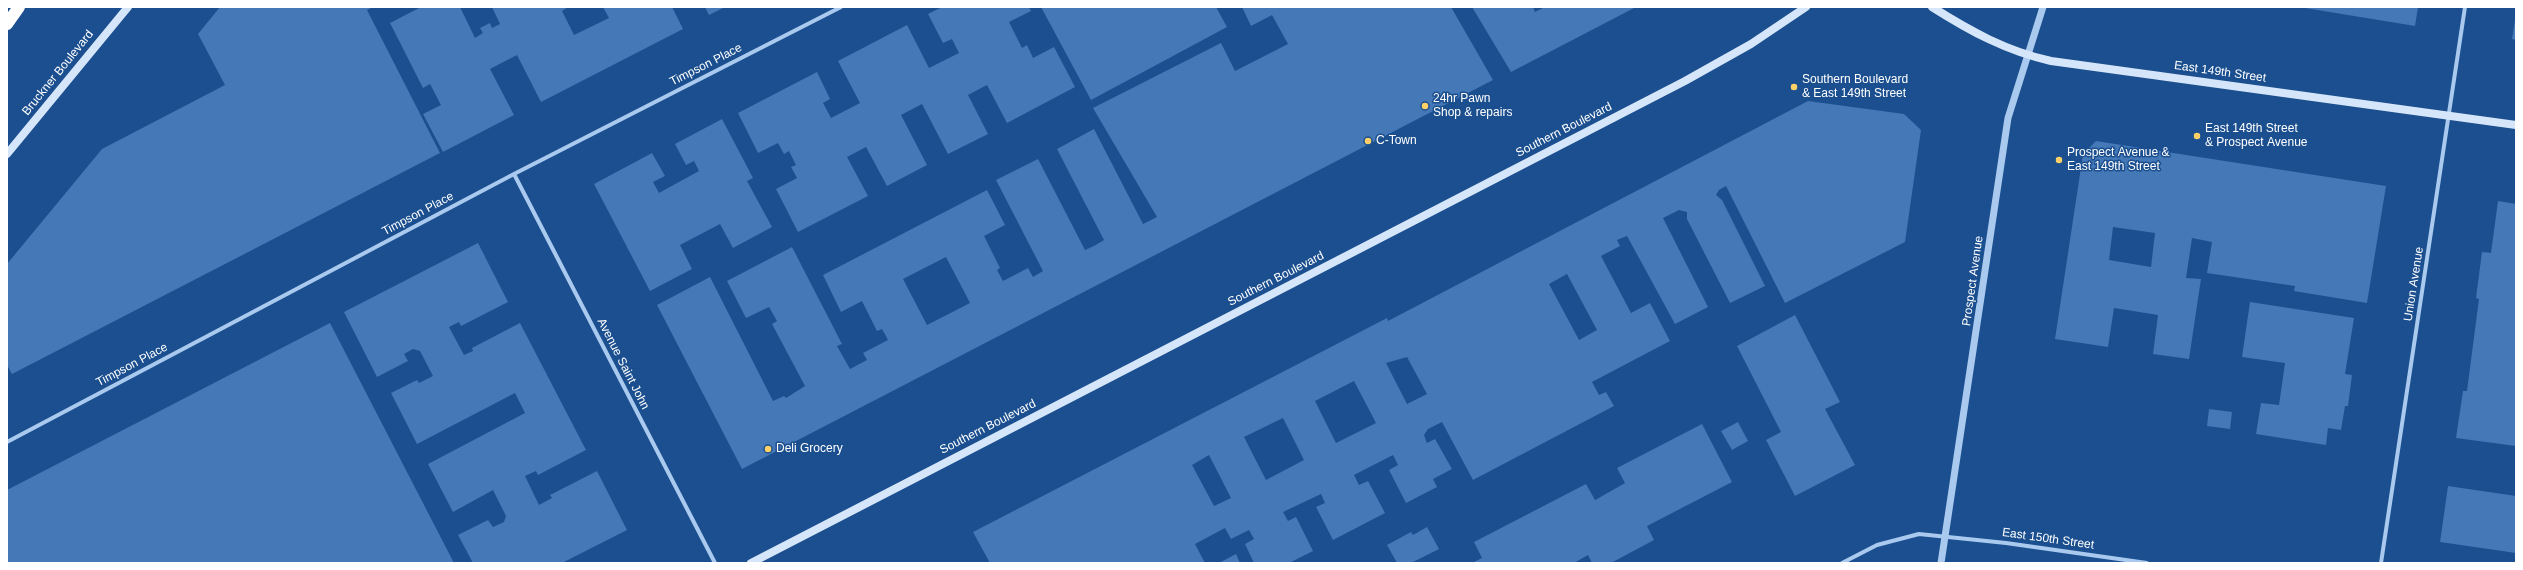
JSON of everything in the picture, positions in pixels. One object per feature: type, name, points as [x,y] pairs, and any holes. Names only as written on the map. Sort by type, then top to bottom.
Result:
[{"type":"highway","points":[[7,24],[19,7]]},
{"type":"main road","name":"Bruckner Boulevard","points":[[7,154],[128,7]]},
{"type":"main road","name":"Southern Boulevard","points":[[751,563],[1686,82],[1751,44],[1806,7]]},
{"type":"main road","name":"East 149th Street","points":[[1932,7],[1994,44],[2026,56],[2078,65],[2516,125]]},
{"type":"street","name":"Timpson Place","points":[[7,442],[514,174],[841,7]]},
{"type":"street","name":"Prospect Avenue","points":[[1941,563],[2008,118],[2026,56],[2043,7]]},
{"type":"street","name":"Union Avenue","points":[[2381,563],[2465,7]]},
{"type":"street","name":"Avenue Saint John","points":[[514,174],[715,563]]},
{"type":"street","name":"East 150th Street","points":[[1842,563],[1877,545],[1897,538],[1919,534],[1945,536],[2147,563]]},
{"type":"building","points":[[220,7],[373,7],[367,10],[440,153],[12,374],[7,365],[7,264],[102,149],[225,85],[198,34]]},
{"type":"building","points":[[421,7],[460,7],[475,38],[483,33],[480,28],[490,23],[492,28],[500,24],[492,7],[568,7],[562,11],[574,35],[609,18],[603,7],[672,7],[683,29],[541,102],[517,55],[490,69],[514,115],[443,152],[423,114],[441,105],[430,84],[423,88],[390,23]]},
{"type":"building","points":[[705,7],[725,7],[709,15]]},
{"type":"building","points":[[942,7],[1029,7],[1031,11],[1009,22],[1022,48],[1027,45],[1033,58],[1054,47],[1075,87],[1007,123],[987,85],[968,95],[988,134],[948,154],[922,104],[901,115],[927,165],[887,186],[866,147],[847,157],[868,196],[798,232],[776,189],[797,178],[791,167],[796,165],[789,151],[784,154],[778,143],[758,153],[738,113],[817,72],[830,99],[823,103],[831,118],[860,103],[838,61],[907,25],[929,68],[959,53],[952,39],[943,43],[928,14]]},
{"type":"building","points":[[1041,7],[1216,7],[1227,27],[1091,100]]},
{"type":"building","points":[[1242,7],[1451,7],[1493,80],[742,469],[657,305],[710,277],[773,401],[784,396],[786,398],[805,386],[772,324],[777,321],[769,307],[746,318],[727,281],[792,247],[842,344],[837,346],[850,369],[867,360],[863,353],[888,340],[882,329],[877,331],[862,301],[841,312],[823,275],[987,190],[1005,225],[984,236],[1000,268],[997,270],[1003,281],[1028,268],[1033,277],[1043,271],[996,180],[1038,159],[1085,250],[1094,246],[1104,240],[1057,149],[1094,129],[1143,224],[1157,217],[1093,108],[1221,43],[1235,71],[1288,44],[1272,15],[1251,26]],"holes":[[[946,257],[970,303],[927,325],[903,279]]]},
{"type":"building","points":[[1472,7],[1533,7],[1535,12],[1545,7],[1636,7],[1511,72]]},
{"type":"building","points":[[2299,7],[2418,7],[2415,26]]},
{"type":"building","points":[[2516,20],[2516,40],[2512,39]]},
{"type":"building","points":[[1808,101],[1904,114],[1921,130],[1905,242],[1785,303],[1726,186],[1719,190],[1716,195],[1722,200],[1765,286],[1730,303],[1687,219],[1687,212],[1679,210],[1663,218],[1708,307],[1675,324],[1627,236],[1617,240],[1620,246],[1601,256],[1631,313],[1650,303],[1670,341],[1592,382],[1599,395],[1606,392],[1614,406],[1473,480],[1442,422],[1428,429],[1424,435],[1427,443],[1435,439],[1452,469],[1433,479],[1437,487],[1406,503],[1389,470],[1398,465],[1393,455],[1354,475],[1359,485],[1368,481],[1385,513],[1333,540],[1316,507],[1325,503],[1321,494],[1283,512],[1288,521],[1296,517],[1313,551],[1289,563],[1254,563],[1245,544],[1254,539],[1249,530],[1231,539],[1225,528],[1195,544],[1205,563],[990,563],[973,532],[1387,318],[1388,321]],"holes":[[[1567,274],[1597,330],[1579,340],[1549,284]],[[1407,357],[1427,394],[1407,404],[1386,363]],[[1354,381],[1376,423],[1336,443],[1315,401]],[[1283,418],[1304,460],[1266,480],[1244,437]],[[1209,455],[1231,498],[1214,506],[1192,465]]]},
{"type":"building","points":[[722,119],[753,178],[747,181],[772,227],[733,248],[720,224],[680,245],[692,269],[650,291],[594,184],[652,153],[665,176],[653,182],[659,193],[699,171],[694,161],[686,165],[675,144]]},
{"type":"building","points":[[2096,141],[2386,186],[2367,303],[2294,291],[2295,286],[2207,273],[2212,242],[2192,238],[2186,278],[2201,279],[2189,359],[2153,354],[2158,315],[2114,308],[2108,347],[2055,339],[2083,154]],"holes":[[[2113,227],[2155,233],[2151,267],[2109,260]]]},
{"type":"building","points":[[2498,201],[2516,204],[2516,446],[2456,438],[2463,391],[2467,391],[2479,299],[2476,298],[2482,252],[2491,253]]},
{"type":"building","points":[[478,243],[508,302],[461,326],[459,322],[449,327],[464,355],[473,351],[472,348],[520,323],[586,450],[538,475],[536,471],[525,476],[539,505],[552,498],[550,495],[597,471],[627,530],[562,563],[473,563],[458,535],[488,520],[493,527],[504,522],[506,516],[493,490],[453,512],[428,464],[525,413],[515,393],[417,444],[391,393],[417,380],[419,383],[433,376],[420,351],[413,349],[404,354],[408,361],[377,377],[344,312]]},
{"type":"building","points":[[2250,302],[2354,318],[2345,374],[2352,375],[2348,406],[2345,406],[2341,430],[2328,428],[2326,445],[2256,434],[2261,403],[2279,405],[2285,363],[2242,357]]},
{"type":"building","points":[[1795,315],[1840,402],[1825,409],[1855,465],[1795,496],[1766,440],[1781,432],[1737,346]]},
{"type":"building","points":[[330,323],[454,563],[7,563],[7,490]]},
{"type":"building","points":[[2209,409],[2232,412],[2230,429],[2207,426]]},
{"type":"building","points":[[1738,422],[1748,441],[1732,450],[1721,431]]},
{"type":"building","points":[[1702,424],[1732,482],[1647,526],[1654,540],[1611,563],[1592,563],[1588,555],[1574,563],[1472,563],[1482,558],[1474,542],[1586,484],[1595,500],[1597,499],[1625,483],[1617,468]]},
{"type":"building","points":[[2448,486],[2516,496],[2516,553],[2440,542]]},
{"type":"building","points":[[1427,527],[1439,549],[1411,563],[1397,563],[1387,545],[1411,532],[1413,535]]},
{"type":"building","points":[[1236,554],[1240,563],[1219,563]]},
{"type":"place","name":"Southern Boulevard & East 149th Street","points":[[1794,87]]},
{"type":"place","name":"24hr Pawn Shop & repairs","points":[[1425,106]]},
{"type":"place","name":"East 149th Street & Prospect Avenue","points":[[2197,136]]},
{"type":"place","name":"C-Town","points":[[1368,141]]},
{"type":"place","name":"Prospect Avenue & East 149th Street","points":[[2059,160]]},
{"type":"place","name":"Deli Grocery","points":[[768,449]]}]
